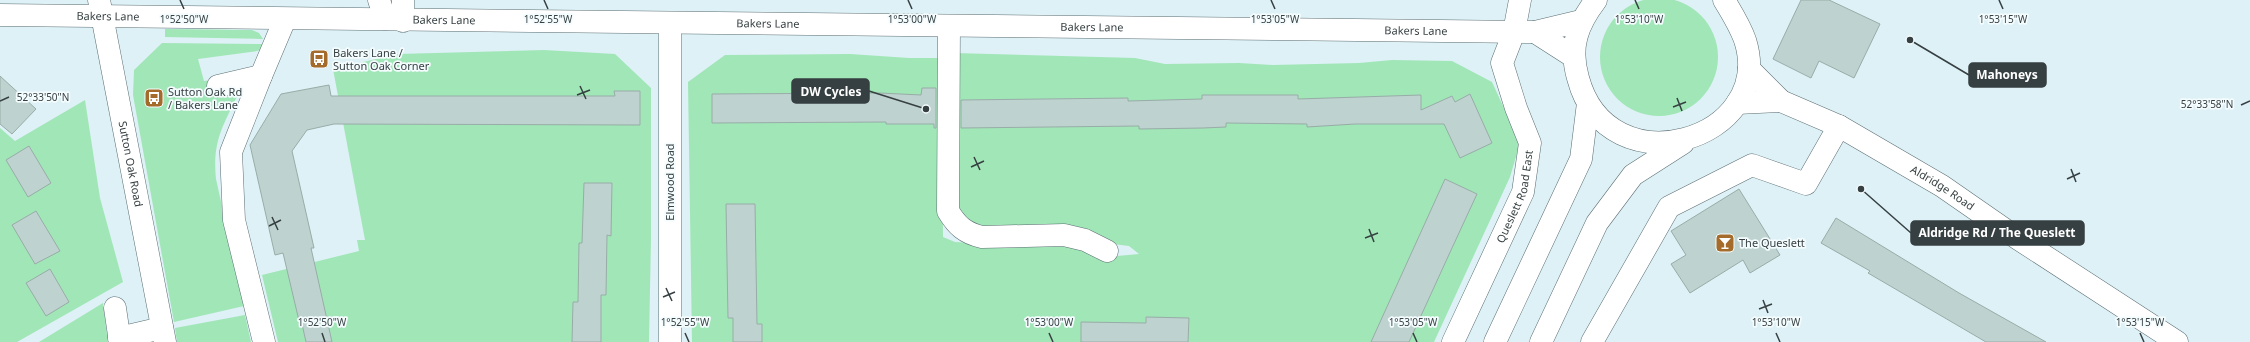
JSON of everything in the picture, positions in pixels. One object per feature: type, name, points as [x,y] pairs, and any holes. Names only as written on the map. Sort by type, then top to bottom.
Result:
[{"type":"main road","name":"Queslett Road East","points":[[1453,342],[1523,192],[1530,144],[1516,108],[1502,63],[1514,32],[1520,0]]},
{"type":"main road","points":[[1596,0],[1581,21],[1574,57],[1581,90],[1588,103],[1602,120],[1627,137],[1659,144],[1689,139]]},
{"type":"main road","points":[[1547,340],[1597,223],[1633,175],[1689,139],[1714,126],[1737,103],[1744,91],[1748,69],[1745,41],[1724,0]]},
{"type":"main road","name":"Bakers Lane","points":[[0,15],[100,8],[285,19],[392,10],[670,23],[1514,32],[1535,32],[1581,21]]},
{"type":"main road","name":"Sutton Oak Road","points":[[100,8],[163,335],[120,340],[115,308]]},
{"type":"main road","points":[[264,342],[234,220],[232,152],[285,19]]},
{"type":"main road","name":"Elmwood Road","points":[[670,23],[670,342]]},
{"type":"main road","points":[[948,26],[948,211],[956,224],[970,234],[982,237],[1064,235],[1085,240],[1107,251]]},
{"type":"main road","points":[[1535,32],[1574,57]]},
{"type":"main road","name":"Aldridge Road","points":[[1748,69],[1781,101],[1839,126],[1942,186],[2017,238],[2177,342]]},
{"type":"main road","points":[[218,86],[261,76]]},
{"type":"main road","name":"Aldridge Road","points":[[1737,103],[1781,101]]},
{"type":"main road","points":[[1495,342],[1581,159],[1588,103]]},
{"type":"main road","points":[[1593,342],[1669,207],[1752,165],[1806,184],[1839,126]]},
{"type":"green space","points":[[1659,-2],[1681,3],[1692,8],[1708,24],[1713,35],[1718,57],[1713,79],[1708,90],[1692,106],[1681,111],[1659,116],[1637,111],[1626,106],[1610,90],[1605,79],[1600,57],[1605,35],[1610,24],[1626,8],[1637,3]]},
{"type":"green space","points":[[165,29],[252,30],[259,33],[263,39],[165,37]]},
{"type":"green space","points":[[162,43],[264,44],[263,49],[257,51],[198,59],[204,81],[227,78],[240,90],[220,133],[215,165],[216,179],[244,306],[174,322],[133,95],[134,70]]},
{"type":"green space","points":[[544,50],[615,54],[651,88],[649,342],[278,342],[262,275],[359,251],[357,240],[365,240],[333,69],[398,54]]},
{"type":"green space","points":[[954,53],[1135,58],[1165,64],[1239,63],[1273,65],[1359,63],[1392,60],[1452,61],[1492,82],[1520,143],[1510,177],[1434,342],[692,342],[688,82],[725,55],[850,54],[909,58],[941,58],[943,237],[955,242],[974,243],[1067,243],[1106,257],[1139,254],[1129,246],[976,227],[954,207]]},
{"type":"green space","points":[[85,100],[100,198],[123,282],[17,342],[0,342],[0,128],[15,141]]},
{"type":"green space","points":[[103,303],[108,342],[39,342]]},
{"type":"green space","points":[[245,315],[251,342],[177,342],[175,328]]},
{"type":"building","points":[[1801,0],[1829,0],[1880,24],[1854,78],[1819,61],[1811,78],[1773,59]]},
{"type":"building","points":[[0,76],[36,109],[12,134],[0,124]]},
{"type":"building","points":[[329,85],[331,96],[615,96],[614,91],[640,91],[640,125],[334,124],[307,130],[292,151],[314,248],[311,248],[332,342],[306,342],[302,324],[300,325],[283,253],[275,255],[250,145],[281,94]]},
{"type":"building","points":[[922,88],[936,88],[936,128],[934,128],[934,124],[886,124],[886,122],[712,123],[712,94],[880,93],[921,95]]},
{"type":"building","points":[[1470,94],[1492,143],[1460,158],[1444,124],[1355,124],[1307,127],[1307,124],[1226,123],[1226,127],[1203,128],[1139,129],[1139,126],[961,128],[961,100],[1128,98],[1128,101],[1202,99],[1202,95],[1298,95],[1298,99],[1421,95],[1421,110],[1452,96],[1455,102]]},
{"type":"building","points":[[29,146],[51,183],[28,197],[6,160]]},
{"type":"building","points":[[1445,179],[1477,194],[1409,342],[1371,342]]},
{"type":"building","points":[[584,183],[612,183],[611,236],[607,235],[606,295],[601,295],[601,342],[572,342],[573,302],[578,302],[579,243],[582,243]]},
{"type":"building","name":"The Queslett","points":[[1739,189],[1780,255],[1750,273],[1743,260],[1690,293],[1671,264],[1686,255],[1671,231]]},
{"type":"building","points":[[726,204],[755,204],[757,324],[762,324],[762,342],[733,342],[733,318],[728,318]]},
{"type":"building","points":[[36,211],[60,251],[35,264],[12,225]]},
{"type":"building","points":[[1836,218],[1959,293],[2046,342],[1986,342],[1868,273],[1870,271],[1821,243]]},
{"type":"building","points":[[50,269],[69,302],[46,316],[26,283]]},
{"type":"building","points":[[1146,317],[1189,318],[1188,342],[1081,342],[1081,322],[1146,323]]},
{"type":"place","name":"Mahoneys","points":[[1910,40]]},
{"type":"place","name":"Bakers Lane / Sutton Oak Corner","points":[[319,59]]},
{"type":"place","name":"Sutton Oak Rd / Bakers Lane","points":[[154,98]]},
{"type":"place","name":"DW Cycles","points":[[926,109]]},
{"type":"place","name":"Aldridge Rd / The Queslett","points":[[1861,189]]},
{"type":"place","name":"The Queslett","points":[[1725,243]]}]
